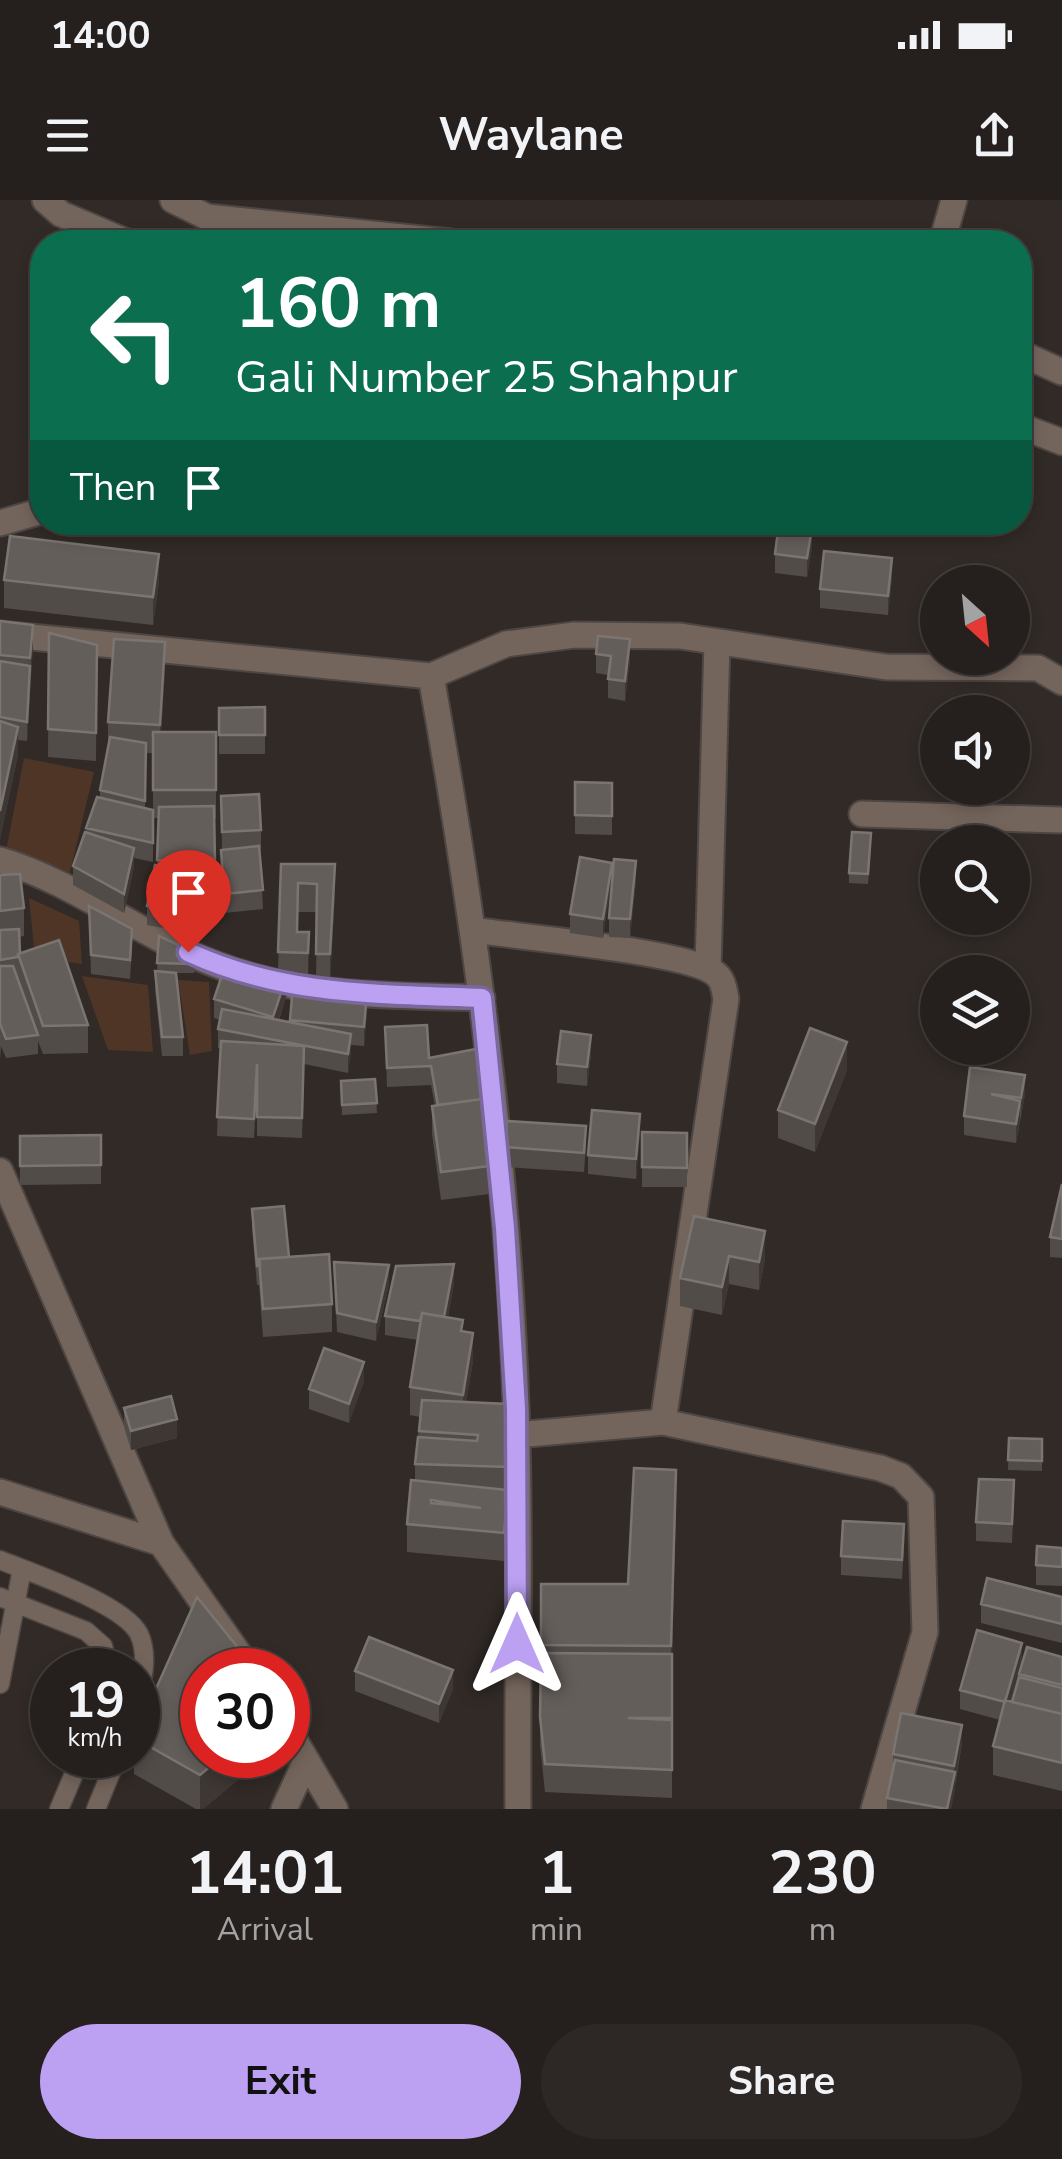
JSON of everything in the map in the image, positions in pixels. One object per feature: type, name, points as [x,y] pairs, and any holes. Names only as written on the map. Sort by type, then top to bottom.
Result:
[{"type":"street","points":[[45,200],[61,214],[99,230]]},
{"type":"street","points":[[173,200],[206,217],[333,230]]},
{"type":"street","points":[[945,230],[954,200]]},
{"type":"street","points":[[1032,358],[1062,372]]},
{"type":"street","points":[[1032,431],[1062,442]]},
{"type":"street","points":[[0,523],[30,514]]},
{"type":"street","points":[[0,634],[431,676],[506,644],[574,635],[680,636],[886,667],[1038,668],[1062,682]]},
{"type":"street","points":[[708,968],[717,642]]},
{"type":"street","points":[[431,676],[473,930],[505,1228],[516,1435],[518,1809]]},
{"type":"street","points":[[862,814],[1062,820]]},
{"type":"street","points":[[0,860],[164,942],[265,981],[333,993],[482,998]]},
{"type":"street","points":[[473,930],[673,959],[708,968],[718,975],[726,999],[662,1422]]},
{"type":"street","points":[[0,1171],[161,1543],[235,1648]]},
{"type":"street","points":[[516,1435],[662,1422],[880,1468],[901,1476],[921,1497],[926,1632],[874,1809]]},
{"type":"street","points":[[0,1492],[161,1543]]},
{"type":"street","points":[[310,1768],[334,1809]]},
{"type":"street","points":[[284,1809],[298,1778]]},
{"type":"lane","points":[[0,1560],[116,1612],[138,1630],[143,1648]]},
{"type":"lane","points":[[0,1684],[7,1599],[22,1569]]},
{"type":"lane","points":[[7,1599],[86,1631],[104,1648]]},
{"type":"lane","points":[[59,1809],[72,1778]]},
{"type":"lane","points":[[96,1809],[109,1778]]},
{"type":"shaded area","points":[[24,758],[94,772],[68,880],[6,851]]},
{"type":"shaded area","points":[[29,898],[79,921],[82,964],[35,958]]},
{"type":"shaded area","points":[[82,976],[148,985],[153,1052],[108,1050]]},
{"type":"shaded area","points":[[178,980],[209,982],[212,1051],[190,1055]]},
{"type":"building","points":[[777,535],[811,535],[807,558],[775,554]]},
{"type":"building","points":[[10,536],[159,554],[153,597],[4,580]]},
{"type":"building","points":[[824,551],[892,558],[888,596],[820,589]]},
{"type":"building","points":[[0,621],[33,625],[30,658],[0,655]]},
{"type":"building","points":[[49,633],[97,645],[96,733],[48,729]]},
{"type":"building","points":[[598,636],[630,639],[625,681],[608,679],[611,656],[596,654]]},
{"type":"building","points":[[114,639],[165,642],[160,725],[108,722]]},
{"type":"building","points":[[0,661],[30,666],[27,722],[0,717]]},
{"type":"building","points":[[265,707],[265,735],[219,735],[219,708]]},
{"type":"building","points":[[0,721],[18,727],[0,811]]},
{"type":"building","points":[[153,732],[216,732],[216,790],[153,790]]},
{"type":"building","points":[[110,737],[146,743],[145,801],[100,790]]},
{"type":"building","points":[[575,782],[612,783],[612,816],[575,815]]},
{"type":"building","points":[[259,794],[261,830],[222,832],[221,796]]},
{"type":"building","points":[[97,797],[153,810],[153,843],[86,828]]},
{"type":"building","points":[[214,806],[215,864],[157,860],[159,807]]},
{"type":"building","points":[[85,832],[134,848],[124,894],[73,866]]},
{"type":"building","points":[[852,832],[871,833],[868,874],[849,873]]},
{"type":"building","points":[[259,846],[263,890],[224,894],[221,850]]},
{"type":"building","points":[[580,857],[612,863],[603,919],[570,914]]},
{"type":"building","points":[[614,859],[636,861],[630,919],[609,918]]},
{"type":"building","points":[[281,864],[335,864],[330,954],[316,954],[317,884],[298,883],[297,932],[309,932],[308,953],[278,952]]},
{"type":"building","points":[[155,865],[195,872],[187,913],[147,906]]},
{"type":"building","points":[[20,874],[24,908],[0,911],[0,875]]},
{"type":"building","points":[[89,906],[132,929],[130,960],[91,955]]},
{"type":"building","points":[[19,929],[18,957],[0,960],[0,930]]},
{"type":"building","points":[[159,936],[196,953],[194,964],[157,963]]},
{"type":"building","points":[[59,940],[88,1025],[43,1026],[18,954]]},
{"type":"building","points":[[228,957],[287,975],[273,1017],[214,999]]},
{"type":"building","points":[[0,966],[13,966],[38,1035],[6,1039],[0,1024]]},
{"type":"building","points":[[155,971],[176,973],[183,1037],[162,1037]]},
{"type":"building","points":[[293,985],[367,993],[364,1027],[290,1020]]},
{"type":"building","points":[[222,1009],[351,1034],[348,1054],[218,1029]]},
{"type":"building","points":[[427,1025],[429,1058],[481,1048],[491,1101],[489,1098],[438,1105],[431,1066],[387,1068],[385,1027]]},
{"type":"building","points":[[810,1028],[847,1042],[815,1124],[778,1110]]},
{"type":"building","points":[[561,1031],[591,1035],[587,1067],[557,1064]]},
{"type":"building","points":[[221,1041],[304,1046],[302,1118],[257,1117],[257,1064],[254,1119],[217,1117]]},
{"type":"building","points":[[970,1067],[1025,1075],[1021,1098],[991,1094],[1020,1101],[1016,1124],[964,1116]]},
{"type":"building","points":[[375,1079],[377,1103],[342,1105],[341,1081]]},
{"type":"building","points":[[489,1098],[498,1165],[441,1172],[432,1106]]},
{"type":"building","points":[[592,1110],[640,1114],[636,1159],[588,1155]]},
{"type":"building","points":[[507,1121],[586,1126],[584,1153],[505,1147]]},
{"type":"building","points":[[642,1132],[687,1133],[687,1168],[642,1167]]},
{"type":"building","points":[[101,1135],[101,1165],[20,1166],[20,1136]]},
{"type":"building","points":[[1062,1184],[1062,1239],[1050,1237]]},
{"type":"building","points":[[284,1206],[289,1257],[259,1259],[257,1266],[252,1209]]},
{"type":"building","points":[[694,1216],[765,1231],[759,1262],[729,1256],[722,1287],[680,1278]]},
{"type":"building","points":[[329,1254],[332,1304],[263,1309],[259,1259]]},
{"type":"building","points":[[334,1262],[389,1265],[376,1322],[337,1313]]},
{"type":"building","points":[[454,1264],[444,1317],[422,1313],[420,1321],[385,1316],[396,1266]]},
{"type":"building","points":[[422,1313],[463,1320],[461,1331],[473,1333],[463,1395],[410,1387]]},
{"type":"building","points":[[324,1348],[364,1362],[349,1404],[309,1389]]},
{"type":"building","points":[[171,1396],[177,1419],[131,1431],[124,1408]]},
{"type":"building","points":[[422,1400],[508,1404],[508,1467],[415,1464],[418,1437],[477,1441],[478,1435],[419,1431]]},
{"type":"building","points":[[1009,1438],[1042,1439],[1042,1461],[1008,1460]]},
{"type":"building","points":[[634,1468],[676,1470],[671,1646],[541,1645],[541,1584],[628,1584]]},
{"type":"building","points":[[979,1479],[1014,1480],[1012,1524],[976,1522]]},
{"type":"building","points":[[411,1480],[508,1490],[504,1533],[407,1524]],"holes":[[[431,1500],[481,1508],[431,1503]]]},
{"type":"building","points":[[843,1521],[904,1524],[902,1560],[841,1556]]},
{"type":"building","points":[[1037,1546],[1062,1548],[1062,1567],[1036,1565]]},
{"type":"building","points":[[987,1578],[1062,1597],[1062,1624],[981,1604]]},
{"type":"building","points":[[197,1597],[238,1648],[180,1648],[180,1764],[160,1752],[160,1680]]},
{"type":"building","points":[[977,1630],[1022,1643],[1005,1702],[960,1690]]},
{"type":"building","points":[[369,1637],[453,1670],[439,1704],[355,1671]]},
{"type":"building","points":[[1027,1647],[1062,1657],[1062,1685],[1019,1674]]},
{"type":"building","points":[[541,1653],[672,1654],[672,1718],[628,1718],[672,1720],[672,1770],[545,1764],[540,1717]]},
{"type":"building","points":[[1019,1677],[1062,1688],[1062,1714],[1012,1702]]},
{"type":"building","points":[[1005,1700],[1062,1714],[1062,1763],[993,1746]]},
{"type":"building","points":[[901,1713],[962,1725],[954,1766],[893,1754]]},
{"type":"building","points":[[895,1760],[955,1772],[947,1809],[887,1798]]},
{"type":"route","points":[[188,952],[212,964],[304,990],[482,998],[505,1228],[516,1408],[517,1644]]}]
